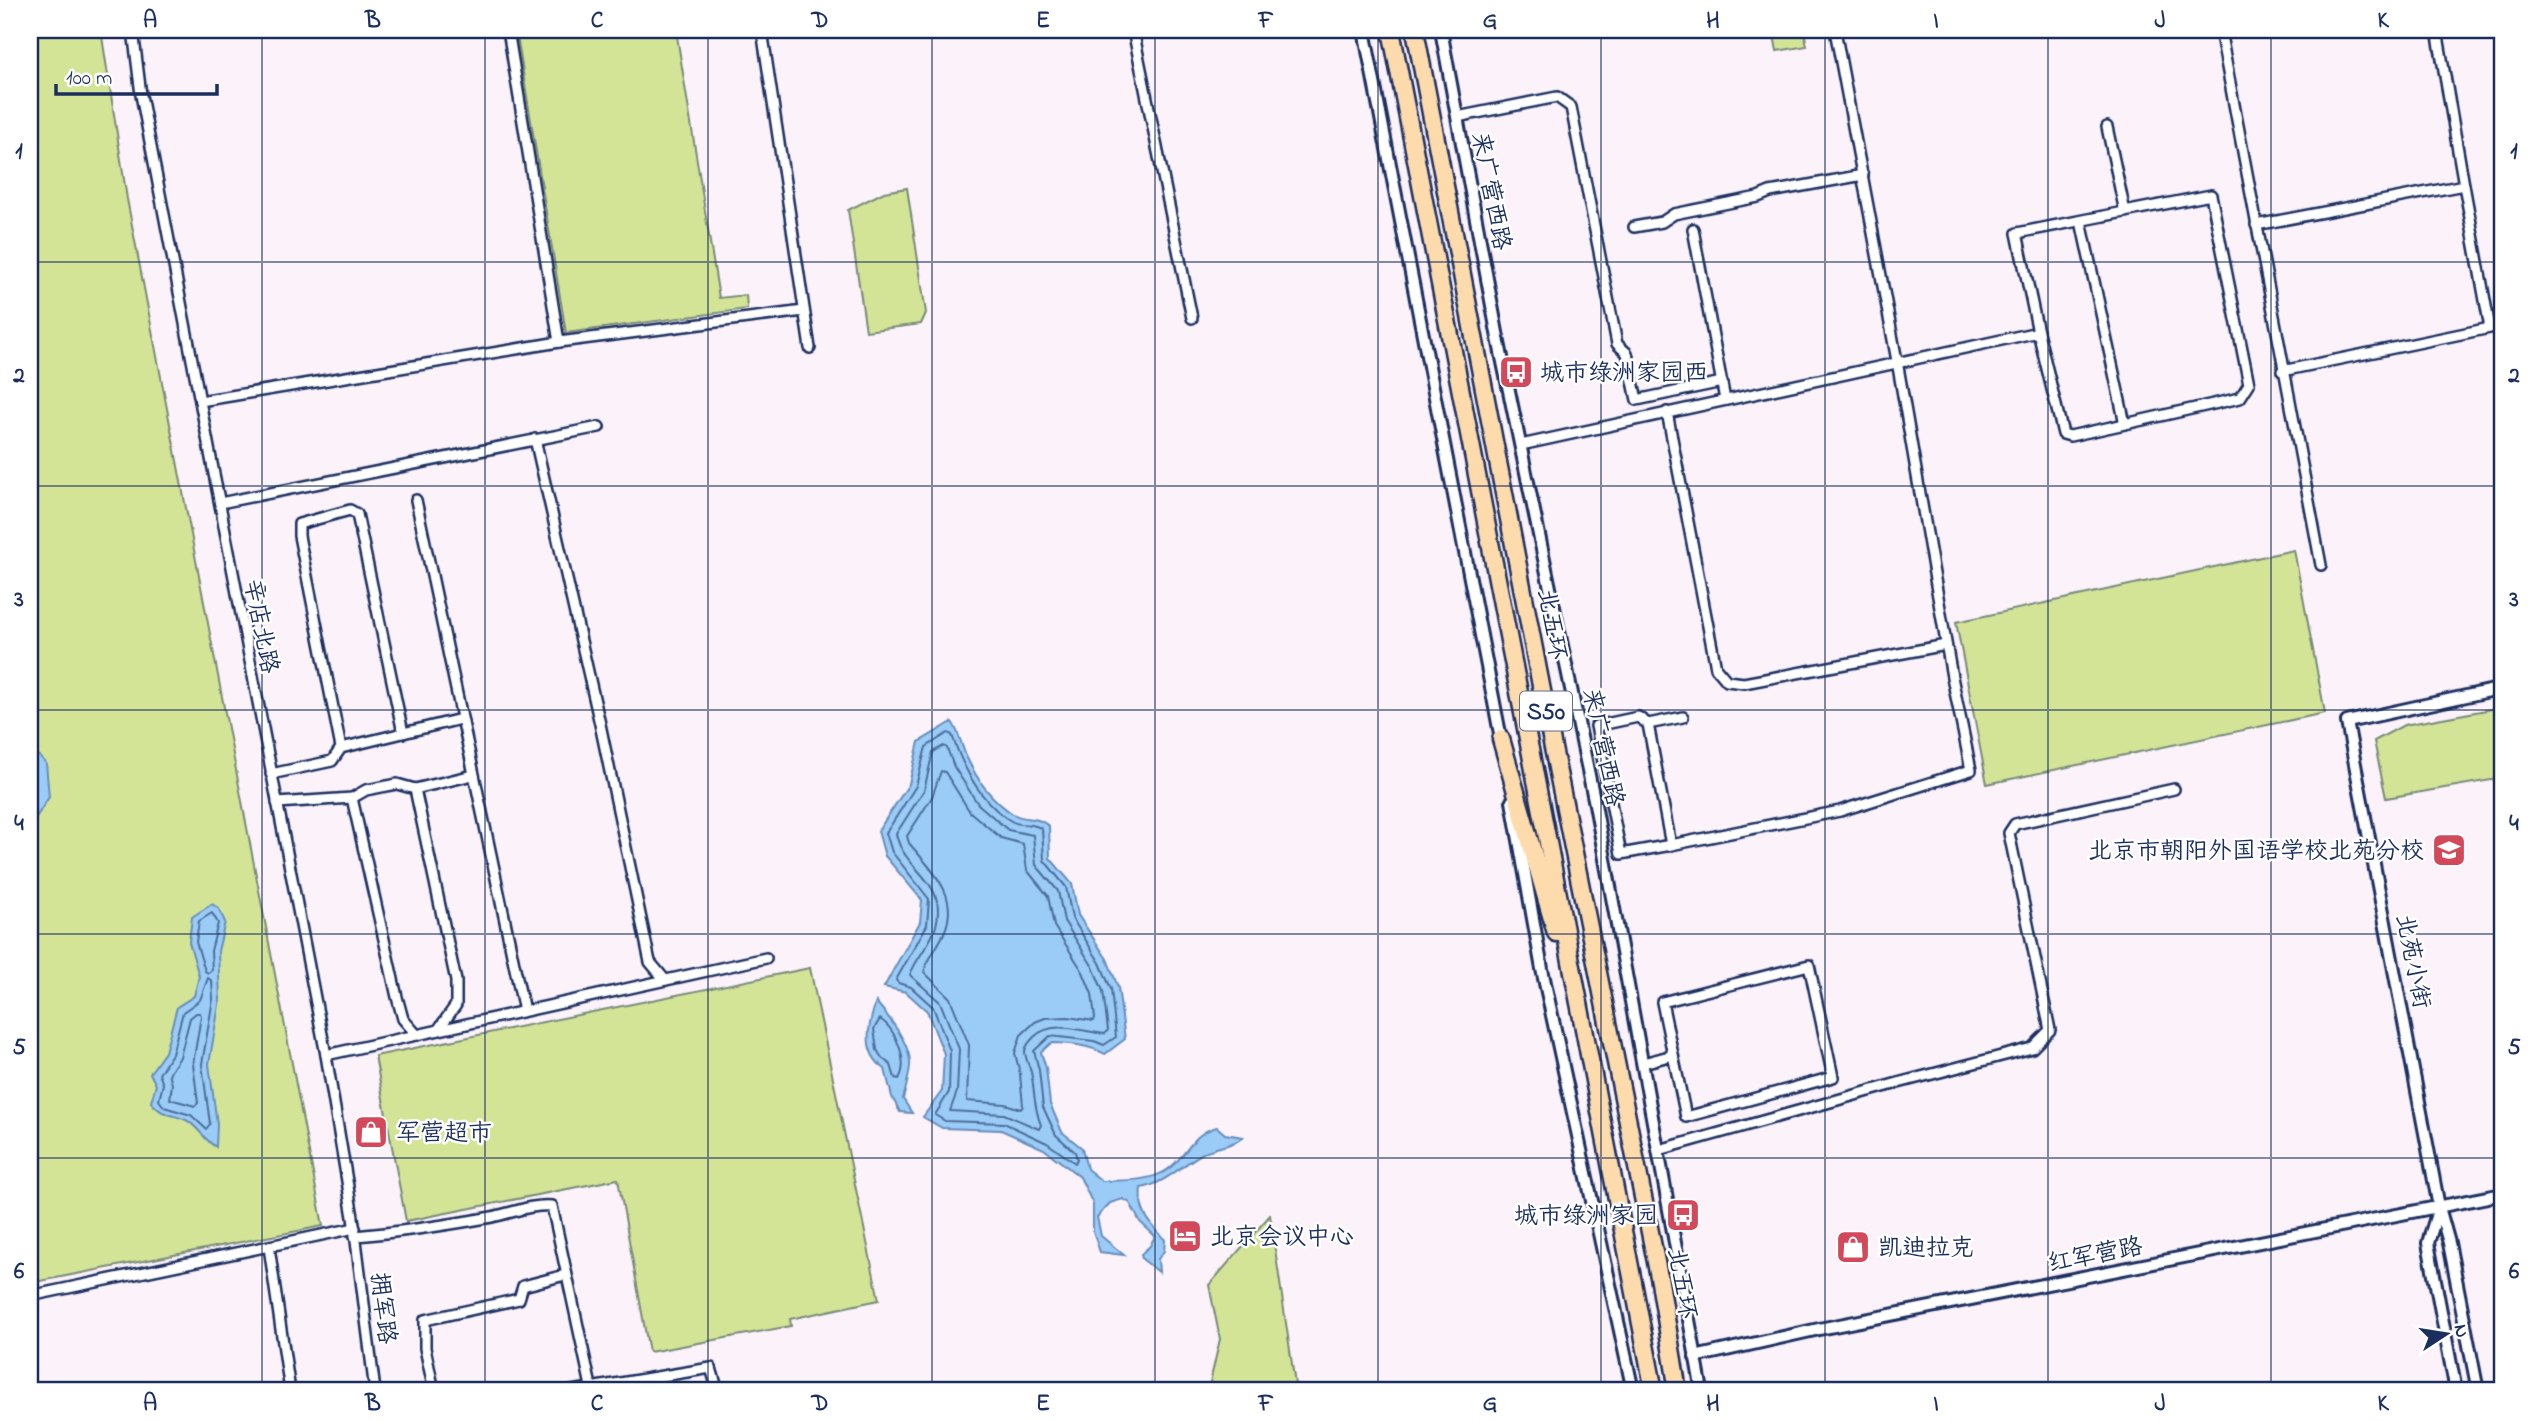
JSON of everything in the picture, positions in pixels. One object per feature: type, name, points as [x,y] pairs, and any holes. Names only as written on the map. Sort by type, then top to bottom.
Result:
[{"type":"highway","name":"北五环","points":[[1391,30],[1654,1391]]},
{"type":"highway","name":"北五环","points":[[1415,30],[1553,748],[1654,1254],[1678,1391]]},
{"type":"highway","points":[[1501,739],[1539,878],[1580,1009]]},
{"type":"street","name":"辛店北路","points":[[133,30],[141,95],[326,1055],[355,1232]]},
{"type":"street","points":[[508,30],[559,342]]},
{"type":"street","points":[[762,30],[810,348]]},
{"type":"street","points":[[1133,30],[1192,318]]},
{"type":"street","points":[[1364,30],[1501,739],[1542,969],[1633,1391]]},
{"type":"street","name":"来广营西路","points":[[1441,30],[1521,445],[1591,785],[1702,1391]]},
{"type":"street","points":[[1671,845],[1648,724],[1638,717],[1595,726],[1621,854],[1671,845],[1840,811],[1971,769],[1946,645],[1897,361],[1835,30]]},
{"type":"street","points":[[2220,30],[2321,565]]},
{"type":"street","points":[[2283,371],[2490,328],[2437,30]]},
{"type":"street","points":[[1457,117],[1557,97],[1571,107],[1617,344],[1627,353],[1640,418]]},
{"type":"street","points":[[2107,127],[2125,212]]},
{"type":"street","points":[[1634,227],[1662,222],[1674,214],[1758,197],[1770,192],[1863,175]]},
{"type":"street","points":[[2256,225],[2464,185]]},
{"type":"street","points":[[2211,195],[2249,384],[2240,398],[2070,436],[2063,433],[2017,233],[2125,212],[2211,195]]},
{"type":"street","points":[[2081,221],[2125,424]]},
{"type":"street","points":[[1693,229],[1725,400]]},
{"type":"street","points":[[200,401],[559,342],[804,311]]},
{"type":"street","points":[[1521,445],[2038,332]]},
{"type":"street","points":[[1637,400],[1721,382]]},
{"type":"street","points":[[1667,412],[1716,668],[1727,681],[1744,683],[1946,645]]},
{"type":"street","points":[[220,503],[599,427]]},
{"type":"street","points":[[535,439],[600,724],[650,962],[665,980]]},
{"type":"street","points":[[416,500],[524,1011]]},
{"type":"street","points":[[341,748],[299,536],[299,524],[349,510],[356,514],[403,733]]},
{"type":"street","name":"北苑小街","points":[[2477,1391],[2449,1243],[2439,1207],[2347,722],[2503,688]]},
{"type":"street","points":[[1648,724],[1683,717]]},
{"type":"street","points":[[271,774],[332,761],[341,748],[461,719]]},
{"type":"street","points":[[277,803],[352,798],[366,790],[397,784],[415,789],[473,775]]},
{"type":"street","points":[[1591,785],[1606,781]]},
{"type":"street","points":[[415,789],[456,981],[456,1005],[438,1030]]},
{"type":"street","points":[[1659,1150],[2032,1048],[2050,1030],[2009,833],[2015,824],[2174,789]]},
{"type":"street","points":[[352,798],[397,997],[404,1019],[417,1035]]},
{"type":"street","points":[[326,1055],[766,958]]},
{"type":"street","points":[[1809,965],[1833,1077],[1686,1117],[1673,1055],[1662,1002],[1809,965]]},
{"type":"street","points":[[1643,1063],[1673,1055]]},
{"type":"street","name":"红军营路","points":[[1695,1357],[1819,1329],[2503,1194]]},
{"type":"street","points":[[30,1296],[355,1232],[408,1232],[542,1205],[552,1206],[591,1389]]},
{"type":"street","name":"北苑小街","points":[[2439,1207],[2428,1243],[2456,1391]]},
{"type":"street","name":"拥军路","points":[[355,1232],[375,1391]]},
{"type":"street","points":[[269,1247],[290,1391]]},
{"type":"street","points":[[434,1391],[425,1348],[425,1320],[519,1299],[523,1286],[565,1275]]},
{"type":"street","points":[[572,1391],[711,1368],[718,1391]]},
{"type":"street","points":[[652,1379],[655,1391]]},
{"type":"green space","points":[[30,30],[101,30],[127,199],[323,1226],[30,1283]]},
{"type":"green space","points":[[516,30],[676,30],[719,298],[746,295],[747,309],[566,333]]},
{"type":"green space","points":[[1773,30],[1804,30],[1807,46],[1777,51]]},
{"type":"green space","points":[[907,188],[926,313],[921,324],[866,331],[848,210],[884,192]]},
{"type":"green space","points":[[2294,550],[2325,713],[1987,784],[1956,622]]},
{"type":"green space","points":[[2503,707],[2503,778],[2386,798],[2374,741],[2404,725]]},
{"type":"green space","points":[[810,968],[879,1300],[790,1319],[791,1326],[649,1352],[618,1179],[406,1221],[375,1056]]},
{"type":"green space","points":[[1270,1215],[1296,1391],[1208,1391],[1220,1339],[1209,1285]]},
{"type":"water","points":[[952,722],[971,766],[992,796],[1013,814],[1039,820],[1049,826],[1050,858],[1072,884],[1078,915],[1107,959],[1118,987],[1125,1039],[1105,1054],[1086,1047],[1058,1043],[1051,1043],[1041,1052],[1046,1068],[1050,1104],[1062,1132],[1082,1148],[1087,1169],[1102,1181],[1144,1178],[1160,1174],[1174,1165],[1195,1140],[1208,1130],[1217,1127],[1225,1134],[1243,1137],[1207,1151],[1159,1182],[1141,1188],[1143,1211],[1165,1240],[1164,1251],[1158,1259],[1159,1272],[1142,1259],[1141,1254],[1150,1246],[1155,1236],[1140,1222],[1130,1203],[1123,1199],[1110,1203],[1097,1217],[1101,1236],[1124,1255],[1100,1252],[1093,1231],[1093,1204],[1080,1177],[1044,1149],[1001,1130],[942,1128],[923,1117],[942,1091],[944,1054],[927,1011],[906,992],[884,987],[920,922],[922,900],[885,856],[878,831],[909,784],[919,742]]},
{"type":"water","points":[[30,747],[46,763],[49,797],[30,827]]},
{"type":"water","points":[[212,904],[219,909],[225,922],[218,951],[220,999],[209,1064],[217,1124],[216,1147],[190,1122],[164,1112],[151,1102],[156,1085],[150,1073],[165,1052],[177,1007],[194,996],[199,976],[189,942],[192,917]]},
{"type":"water","points":[[876,1002],[899,1032],[910,1058],[903,1099],[912,1113],[900,1112],[892,1097],[885,1069],[877,1062],[869,1047],[869,1029]]},
{"type":"place","name":"城市绿洲家园西","points":[[1516,372]]},
{"type":"place","name":"北京市朝阳外国语学校北苑分校","points":[[2449,850]]},
{"type":"place","name":"军营超市","points":[[371,1132]]},
{"type":"place","name":"城市绿洲家园","points":[[1683,1215]]},
{"type":"place","name":"北京会议中心","points":[[1185,1236]]},
{"type":"place","name":"凯迪拉克","points":[[1853,1247]]}]
